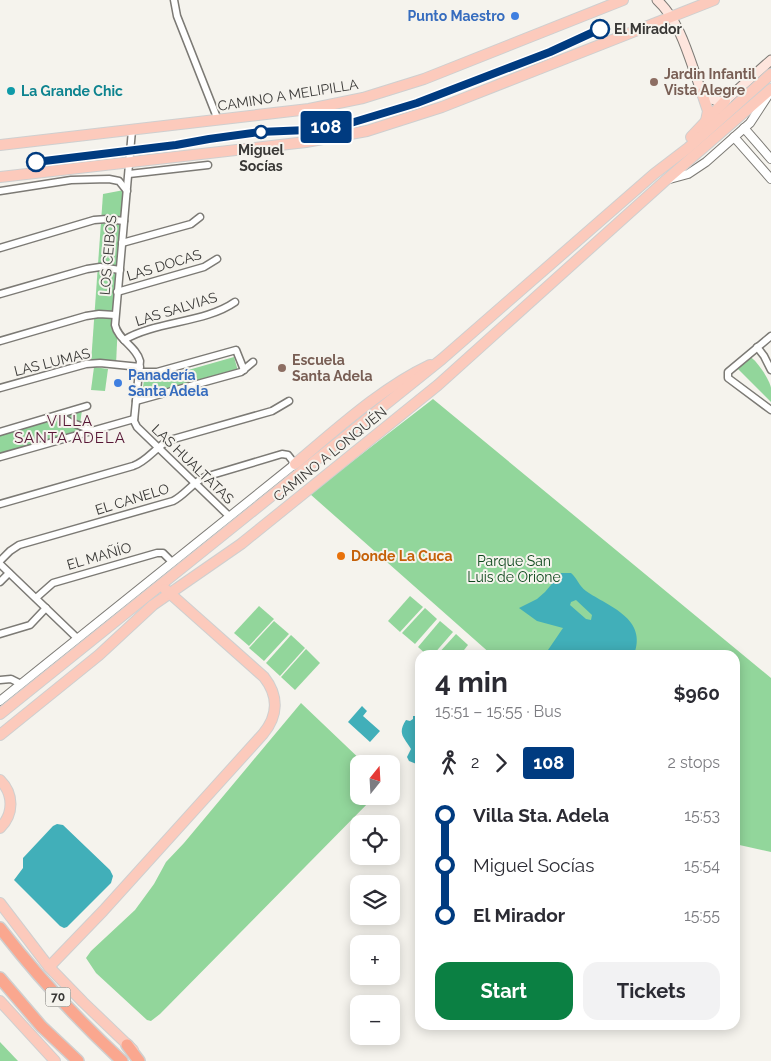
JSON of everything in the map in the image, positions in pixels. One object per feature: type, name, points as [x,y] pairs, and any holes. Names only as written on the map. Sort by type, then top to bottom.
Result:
[{"type":"highway","name":"70","points":[[0,928],[62,1002],[122,1061]]},
{"type":"highway","name":"70","points":[[0,978],[41,1026],[78,1061]]},
{"type":"highway","points":[[127,1045],[139,1061]]},
{"type":"main road","name":"CAMINO A MELIPILLA","points":[[0,146],[329,106],[388,91],[424,79],[623,0]]},
{"type":"main road","points":[[657,0],[672,17],[708,111],[706,121]]},
{"type":"main road","points":[[0,177],[130,164],[318,141],[373,129],[442,107],[714,0]]},
{"type":"main road","points":[[654,174],[725,101],[771,60]]},
{"type":"main road","points":[[654,174],[688,148],[771,74]]},
{"type":"main road","name":"CAMINO A LONQUÉN","points":[[0,736],[60,688],[152,605],[241,544],[438,385],[666,180],[771,89]]},
{"type":"main road","points":[[702,93],[713,100],[725,101]]},
{"type":"main road","name":"CAMINO A LONQUÉN","points":[[0,714],[442,359],[654,174]]},
{"type":"main road","points":[[295,464],[394,385],[418,370],[442,359]]},
{"type":"main road","points":[[49,967],[128,884],[263,734],[272,719],[275,698],[271,687],[264,677],[162,585]]},
{"type":"main road","points":[[0,780],[9,794],[11,806],[7,820],[0,828]]},
{"type":"main road","points":[[0,903],[49,967],[82,1002],[144,1061]]},
{"type":"main road","points":[[0,1001],[55,1061]]},
{"type":"street","points":[[174,0],[177,16],[218,120]]},
{"type":"street","name":"CAMINO A LONQUÉN","points":[[666,180],[681,177],[694,171],[734,138],[753,118],[771,89]]},
{"type":"street","points":[[744,128],[771,159]]},
{"type":"street","name":"LOS CEIBOS","points":[[132,130],[115,329],[138,355],[139,370]]},
{"type":"street","points":[[734,138],[771,178]]},
{"type":"street","points":[[129,174],[208,165]]},
{"type":"street","points":[[0,191],[72,180],[109,179],[122,183],[127,191]]},
{"type":"street","points":[[122,243],[191,224],[200,217]]},
{"type":"street","points":[[0,248],[94,220],[124,221]]},
{"type":"street","name":"LAS DOCAS","points":[[118,292],[204,266],[216,259]]},
{"type":"street","points":[[0,294],[87,269],[100,267],[120,270]]},
{"type":"street","name":"LAS SALVIAS","points":[[124,340],[139,332],[220,310],[235,302]]},
{"type":"street","points":[[0,341],[86,316],[99,314],[115,315]]},
{"type":"street","points":[[771,336],[728,372],[728,378],[771,410]]},
{"type":"street","points":[[757,347],[771,370]]},
{"type":"street","name":"LAS LUMAS","points":[[0,388],[81,364],[100,363],[157,372],[236,350],[244,370]]},
{"type":"street","points":[[136,401],[244,370],[253,362]]},
{"type":"street","name":"LAS HUALTATAS","points":[[139,370],[135,426],[229,516]]},
{"type":"street","points":[[0,504],[133,466],[144,461],[170,440],[272,410],[289,401]]},
{"type":"street","points":[[0,432],[87,406]]},
{"type":"street","points":[[59,415],[70,422],[94,431]]},
{"type":"street","points":[[0,456],[134,419]]},
{"type":"street","name":"EL CANELO","points":[[0,562],[10,551],[19,545],[173,501],[183,496],[195,483],[203,478],[282,454],[288,455],[295,464]]},
{"type":"street","name":"CAMINO A LONQUÉN","points":[[0,701],[295,464]]},
{"type":"street","name":"EL MAÑÍO","points":[[36,598],[53,583],[157,552],[165,554],[172,562]]},
{"type":"street","points":[[0,562],[9,573],[78,639]]},
{"type":"street","points":[[0,582],[9,573]]},
{"type":"street","points":[[0,634],[30,625],[46,608]]},
{"type":"street","points":[[0,680],[11,679],[21,684]]},
{"type":"green space","points":[[124,190],[116,365],[91,363],[103,194]]},
{"type":"green space","points":[[234,357],[238,371],[142,396],[144,379],[153,380]]},
{"type":"green space","points":[[750,357],[759,366],[768,381],[771,388],[771,402],[737,368]]},
{"type":"green space","points":[[94,367],[108,369],[105,391],[91,390]]},
{"type":"green space","name":"Parque San Luis de Orione","points":[[433,399],[737,650],[486,650],[310,494]]},
{"type":"green space","points":[[82,410],[80,424],[84,429],[56,440],[0,455],[0,435]]},
{"type":"green space","points":[[410,596],[423,607],[400,632],[388,621]]},
{"type":"green space","points":[[259,606],[274,619],[249,646],[234,633]]},
{"type":"green space","points":[[425,608],[437,619],[415,644],[402,633]]},
{"type":"green space","points":[[274,621],[289,634],[264,661],[249,648]]},
{"type":"green space","points":[[440,621],[453,632],[437,650],[421,650],[418,647]]},
{"type":"green space","points":[[456,634],[468,645],[464,650],[442,650]]},
{"type":"green space","points":[[291,635],[305,648],[280,676],[266,663]]},
{"type":"green space","points":[[306,649],[320,663],[295,690],[281,677]]},
{"type":"green space","name":"Parque San Luis de Orione","points":[[740,652],[771,678],[771,852],[740,845]]},
{"type":"green space","points":[[301,703],[356,755],[350,755],[350,805],[366,805],[356,815],[350,815],[350,821],[151,1021],[147,1020],[96,973],[86,958],[91,951],[135,910],[154,884],[166,862]]},
{"type":"green space","points":[[0,1042],[18,1061],[0,1061]]},
{"type":"water","points":[[561,573],[571,573],[586,591],[624,615],[631,623],[636,632],[635,650],[548,650],[563,628],[537,621],[519,608],[537,599]],"holes":[[[576,600],[592,615],[591,620],[586,619],[570,605],[571,602]]]},
{"type":"water","points":[[362,706],[367,711],[363,716],[380,731],[370,742],[348,722]]},
{"type":"water","points":[[413,716],[415,716],[415,763],[409,761],[407,757],[411,749],[402,732],[406,720],[410,721],[413,719]]},
{"type":"water","points":[[57,824],[63,825],[110,870],[113,876],[111,883],[64,928],[14,880],[23,868],[23,858]]},
{"type":"bus line","name":"108","points":[[36,162],[176,145],[259,132],[308,130],[354,122],[417,103],[550,52],[583,35],[600,29]]},
{"type":"place","name":"Punto Maestro","points":[[515,16]]},
{"type":"place","name":"El Mirador","points":[[600,29]]},
{"type":"place","name":"Jardin Infantil Vista Alegre","points":[[654,82]]},
{"type":"place","name":"La Grande Chic","points":[[11,91]]},
{"type":"place","name":"Miguel Socías","points":[[261,132]]},
{"type":"place","name":"Escuela Santa Adela","points":[[282,368]]},
{"type":"place","name":"Panadería Santa Adela","points":[[118,383]]},
{"type":"place","name":"Donde La Cuca","points":[[341,556]]},
{"type":"district","name":"VILLA SANTA ADELA","points":[[70,430]]}]
